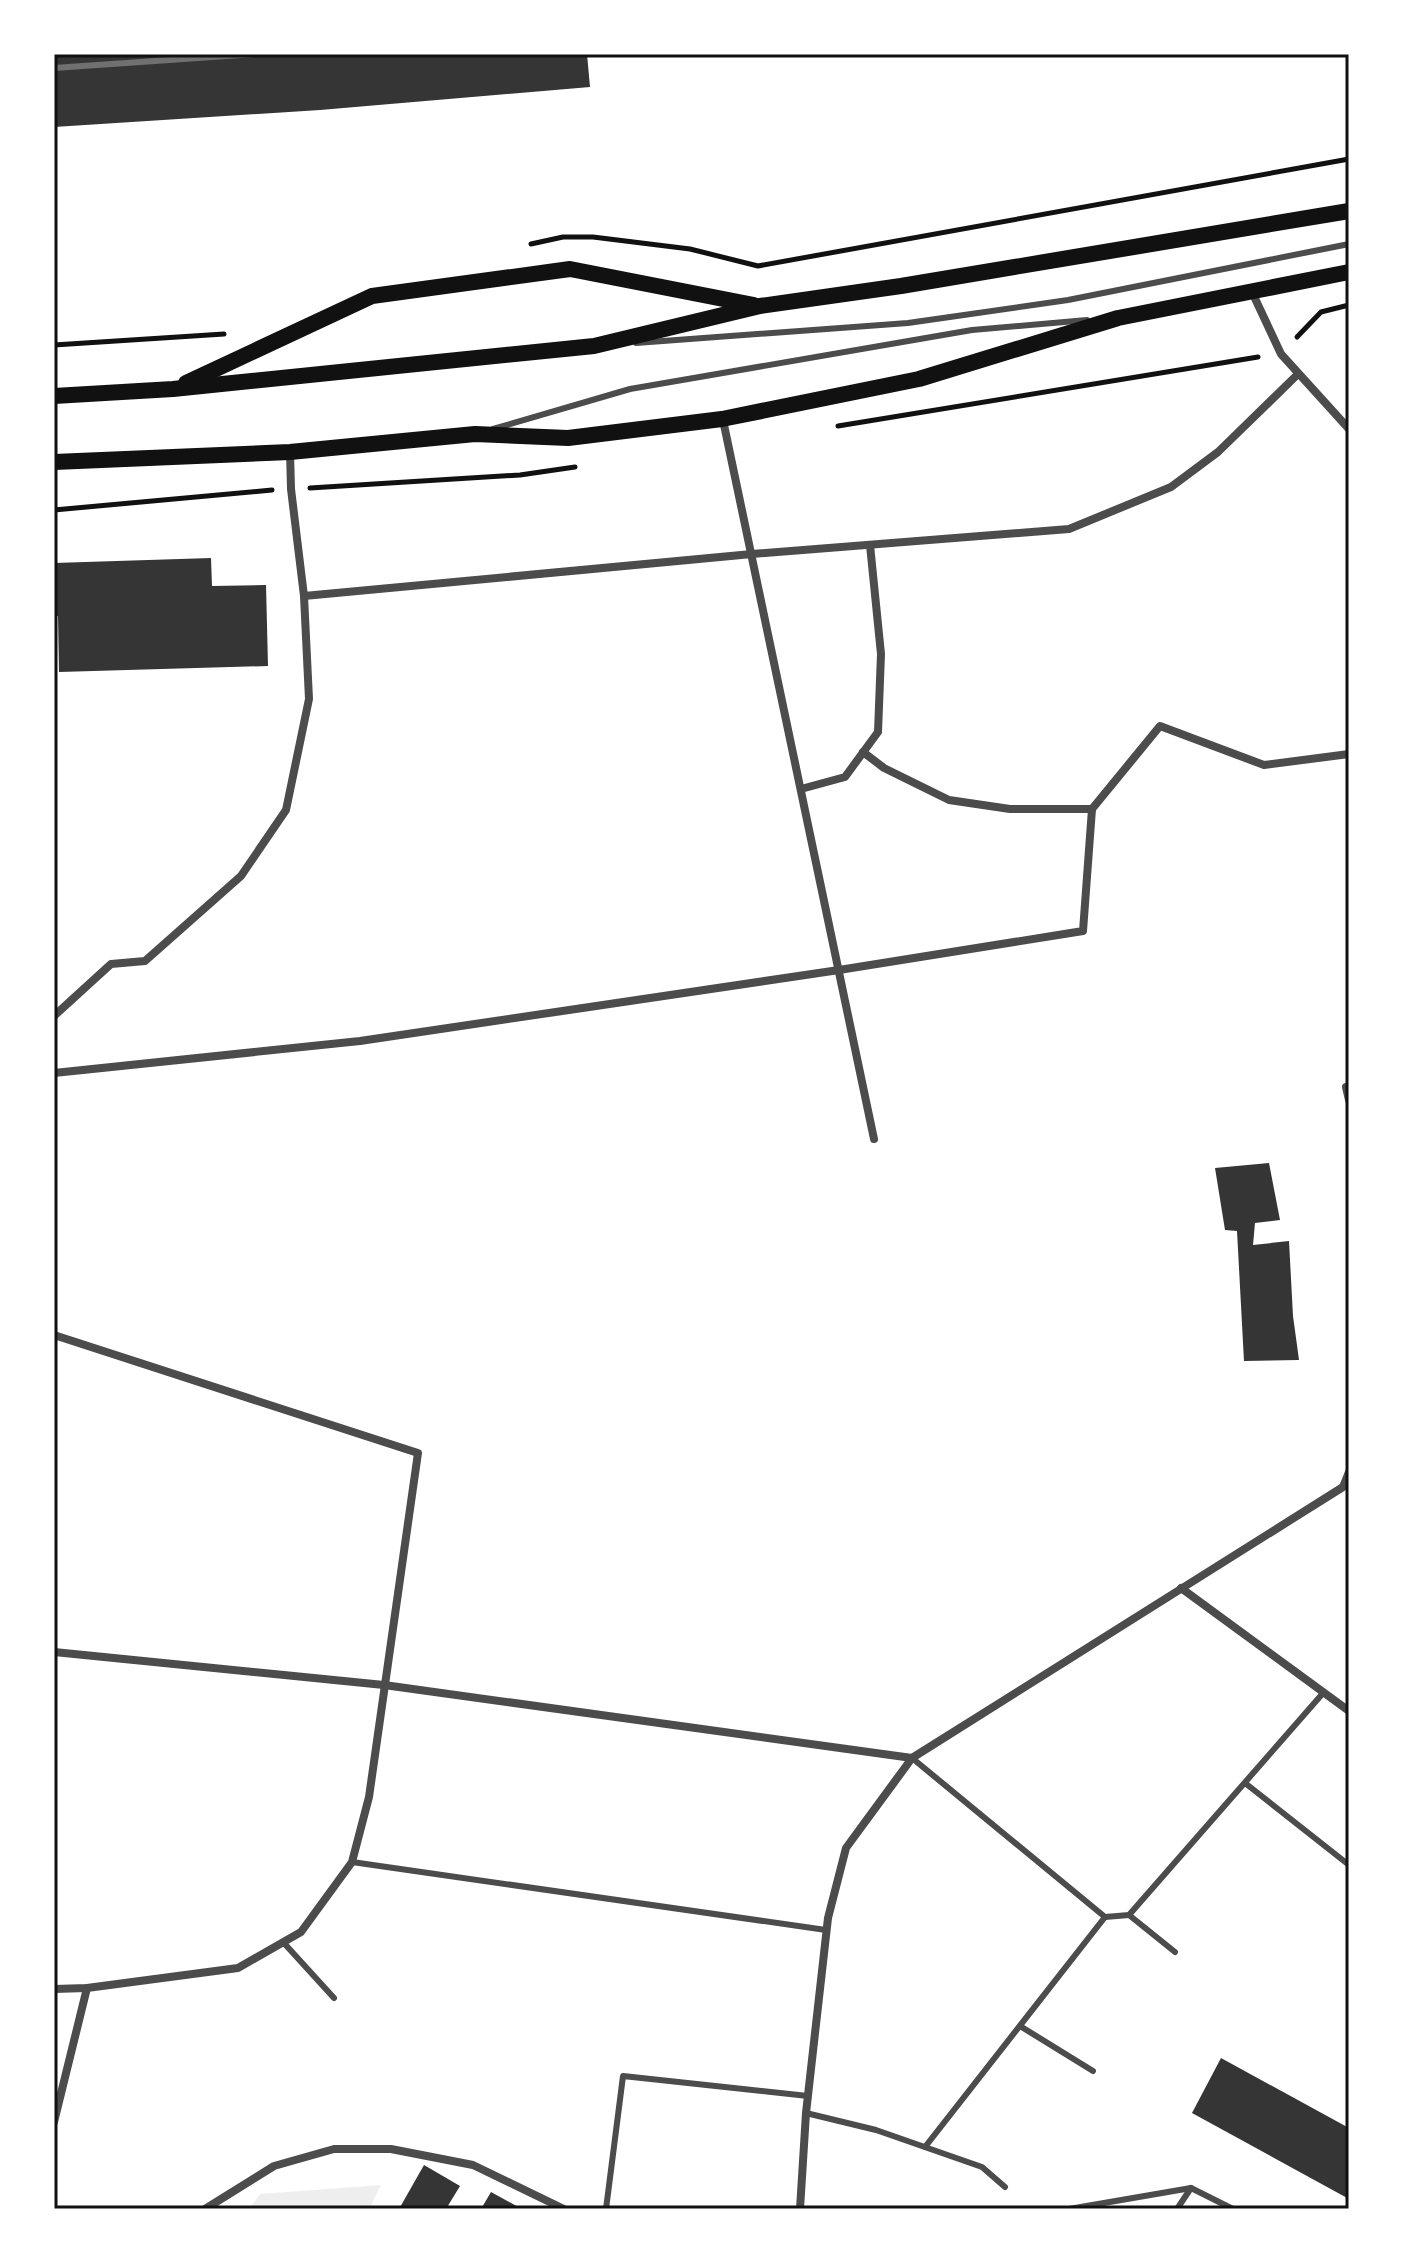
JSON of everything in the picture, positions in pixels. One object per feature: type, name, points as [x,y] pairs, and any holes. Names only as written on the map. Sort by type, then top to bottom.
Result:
[{"type":"main road","points":[[54,396],[173,389],[594,346],[760,306],[901,286],[1349,211]]},
{"type":"main road","points":[[173,389],[372,296],[570,269],[760,306]]},
{"type":"main road","points":[[54,462],[290,452],[475,434],[568,438],[722,419],[919,379],[1118,318],[1349,272]]},
{"type":"street","points":[[1252,292],[1281,354],[1349,429]]},
{"type":"street","points":[[304,596],[752,554],[1069,529],[1171,487],[1218,452],[1298,374]]},
{"type":"street","points":[[722,419],[874,1139]]},
{"type":"street","points":[[54,1016],[111,964],[145,961],[241,876],[286,810],[309,699],[304,596],[291,489],[290,452]]},
{"type":"street","points":[[801,789],[845,777],[878,732],[881,654],[870,545]]},
{"type":"street","points":[[54,1073],[360,1041],[1083,931],[1092,809],[1160,726],[1264,765],[1349,754]]},
{"type":"street","points":[[863,752],[884,768],[949,800],[1010,809],[1092,809]]},
{"type":"street","points":[[1346,1087],[1349,1100]]},
{"type":"street","points":[[54,1335],[418,1453],[369,1797],[352,1862],[301,1932],[238,1968],[87,1988],[54,1989]]},
{"type":"street","points":[[800,2209],[806,2113],[826,1930],[846,1848],[912,1758],[1343,1487],[1349,1472]]},
{"type":"street","points":[[1181,1588],[1349,1711]]},
{"type":"street","points":[[54,1652],[384,1685],[912,1758]]},
{"type":"street","points":[[54,2122],[87,1988]]},
{"type":"street","points":[[205,2209],[274,2166],[334,2149],[391,2149],[473,2165],[564,2209]]},
{"type":"lane","points":[[594,346],[908,323],[1068,300],[1349,244]]},
{"type":"lane","points":[[475,434],[630,389],[972,330],[1118,318]]},
{"type":"lane","points":[[1129,1915],[1324,1692]]},
{"type":"lane","points":[[912,1758],[1105,1917],[1129,1915],[1175,1952]]},
{"type":"lane","points":[[1245,1783],[1349,1865]]},
{"type":"lane","points":[[352,1862],[826,1930]]},
{"type":"lane","points":[[925,2147],[1105,1917]]},
{"type":"lane","points":[[283,1942],[334,1998]]},
{"type":"lane","points":[[1020,2026],[1093,2071]]},
{"type":"lane","points":[[606,2209],[623,2076],[808,2096]]},
{"type":"lane","points":[[806,2113],[876,2130],[982,2167],[1005,2187]]},
{"type":"lane","points":[[1069,2209],[1191,2188],[1233,2209]]},
{"type":"lane","points":[[1177,2209],[1191,2188]]},
{"type":"path","points":[[518,247],[563,237],[593,237],[690,249],[758,266],[1349,159]]},
{"type":"path","points":[[1281,354],[1321,312],[1349,305]]},
{"type":"path","points":[[54,345],[228,334]]},
{"type":"shaded area","points":[[381,2185],[369,2209],[249,2209],[260,2194]]},
{"type":"building","points":[[54,54],[587,54],[590,87],[320,110],[54,127]]},
{"type":"building","points":[[211,558],[212,586],[266,585],[268,666],[59,672],[58,616],[54,616],[54,563]]},
{"type":"building","points":[[1269,1163],[1280,1220],[1255,1223],[1253,1245],[1289,1241],[1299,1360],[1244,1361],[1237,1231],[1225,1230],[1215,1168]]},
{"type":"building","points":[[1221,2058],[1349,2128],[1349,2199],[1192,2113]]},
{"type":"building","points":[[424,2165],[460,2186],[446,2209],[399,2209]]},
{"type":"building","points":[[491,2192],[522,2209],[481,2209]]},
{"type":"railway","points":[[54,68],[257,54]]}]
